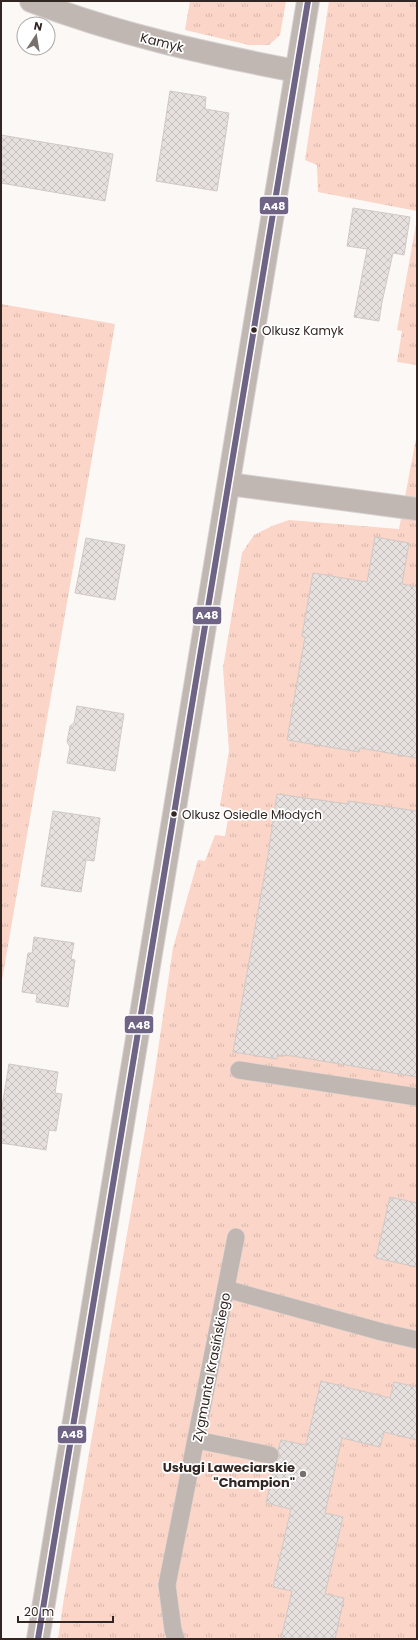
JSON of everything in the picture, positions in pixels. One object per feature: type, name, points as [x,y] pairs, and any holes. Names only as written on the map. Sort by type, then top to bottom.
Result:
[{"type":"street","name":"Kamyk","points":[[31,1],[121,31],[228,58],[296,71]]},
{"type":"street","points":[[38,1639],[308,1]]},
{"type":"street","points":[[229,484],[417,509]]},
{"type":"lane","points":[[239,1070],[417,1097]]},
{"type":"lane","name":"Zygmunta Krasińskiego","points":[[176,1639],[173,1630],[167,1585],[236,1237]]},
{"type":"lane","points":[[226,1290],[417,1340]]},
{"type":"lane","points":[[196,1440],[270,1455]]},
{"type":"green space","points":[[190,1],[286,1],[280,35],[269,45],[249,45],[185,30]]},
{"type":"green space","points":[[329,1],[417,1],[417,211],[318,192],[317,165],[305,160]]},
{"type":"green space","points":[[417,219],[417,365],[397,362],[402,331],[397,330]]},
{"type":"green space","points":[[1,304],[115,324],[1,986]]},
{"type":"green space","points":[[417,433],[417,1639],[58,1639],[153,1084],[173,948],[198,860],[205,861],[215,835],[225,836],[230,808],[220,806],[229,751],[223,668],[242,553],[254,535],[289,520],[399,529]]},
{"type":"building","points":[[170,91],[206,97],[205,109],[229,113],[217,191],[156,181]]},
{"type":"building","points":[[1,135],[113,154],[105,201],[1,183]]},
{"type":"building","points":[[353,208],[410,217],[404,255],[393,253],[379,321],[354,317],[367,249],[347,246]]},
{"type":"building","points":[[375,537],[409,543],[402,584],[417,587],[417,758],[360,748],[359,752],[287,740],[305,637],[302,636],[313,573],[367,582]]},
{"type":"building","points":[[86,538],[125,545],[115,600],[75,593]]},
{"type":"building","points":[[77,706],[124,714],[115,771],[67,763],[70,747],[67,742],[70,726],[74,723]]},
{"type":"building","points":[[277,794],[348,804],[348,801],[417,811],[417,1077],[293,1056],[277,1055],[277,1059],[233,1052],[268,855]]},
{"type":"building","points":[[53,811],[100,818],[94,861],[86,860],[81,892],[41,886]]},
{"type":"building","points":[[34,937],[74,943],[71,959],[75,960],[68,1007],[36,1002],[37,994],[22,992],[28,953],[32,953]]},
{"type":"building","points":[[9,1064],[58,1072],[55,1093],[62,1094],[56,1131],[49,1130],[46,1150],[1,1143],[1,1113]]},
{"type":"building","points":[[390,1197],[417,1203],[417,1267],[376,1258]]},
{"type":"building","points":[[321,1381],[390,1398],[394,1382],[417,1387],[417,1440],[384,1432],[380,1447],[342,1438],[325,1513],[343,1517],[325,1594],[344,1598],[335,1639],[281,1639],[292,1591],[273,1587],[291,1509],[266,1503],[275,1463],[280,1457],[278,1450],[281,1440],[306,1445]]},
{"type":"transit line","name":"A48","points":[[38,1639],[308,1]]},
{"type":"place","name":"Olkusz Kamyk","points":[[254,330]]},
{"type":"place","name":"Olkusz Osiedle Młodych","points":[[174,814]]},
{"type":"place","name":"Usługi Laweciarskie \"Champion\"","points":[[303,1474]]}]
